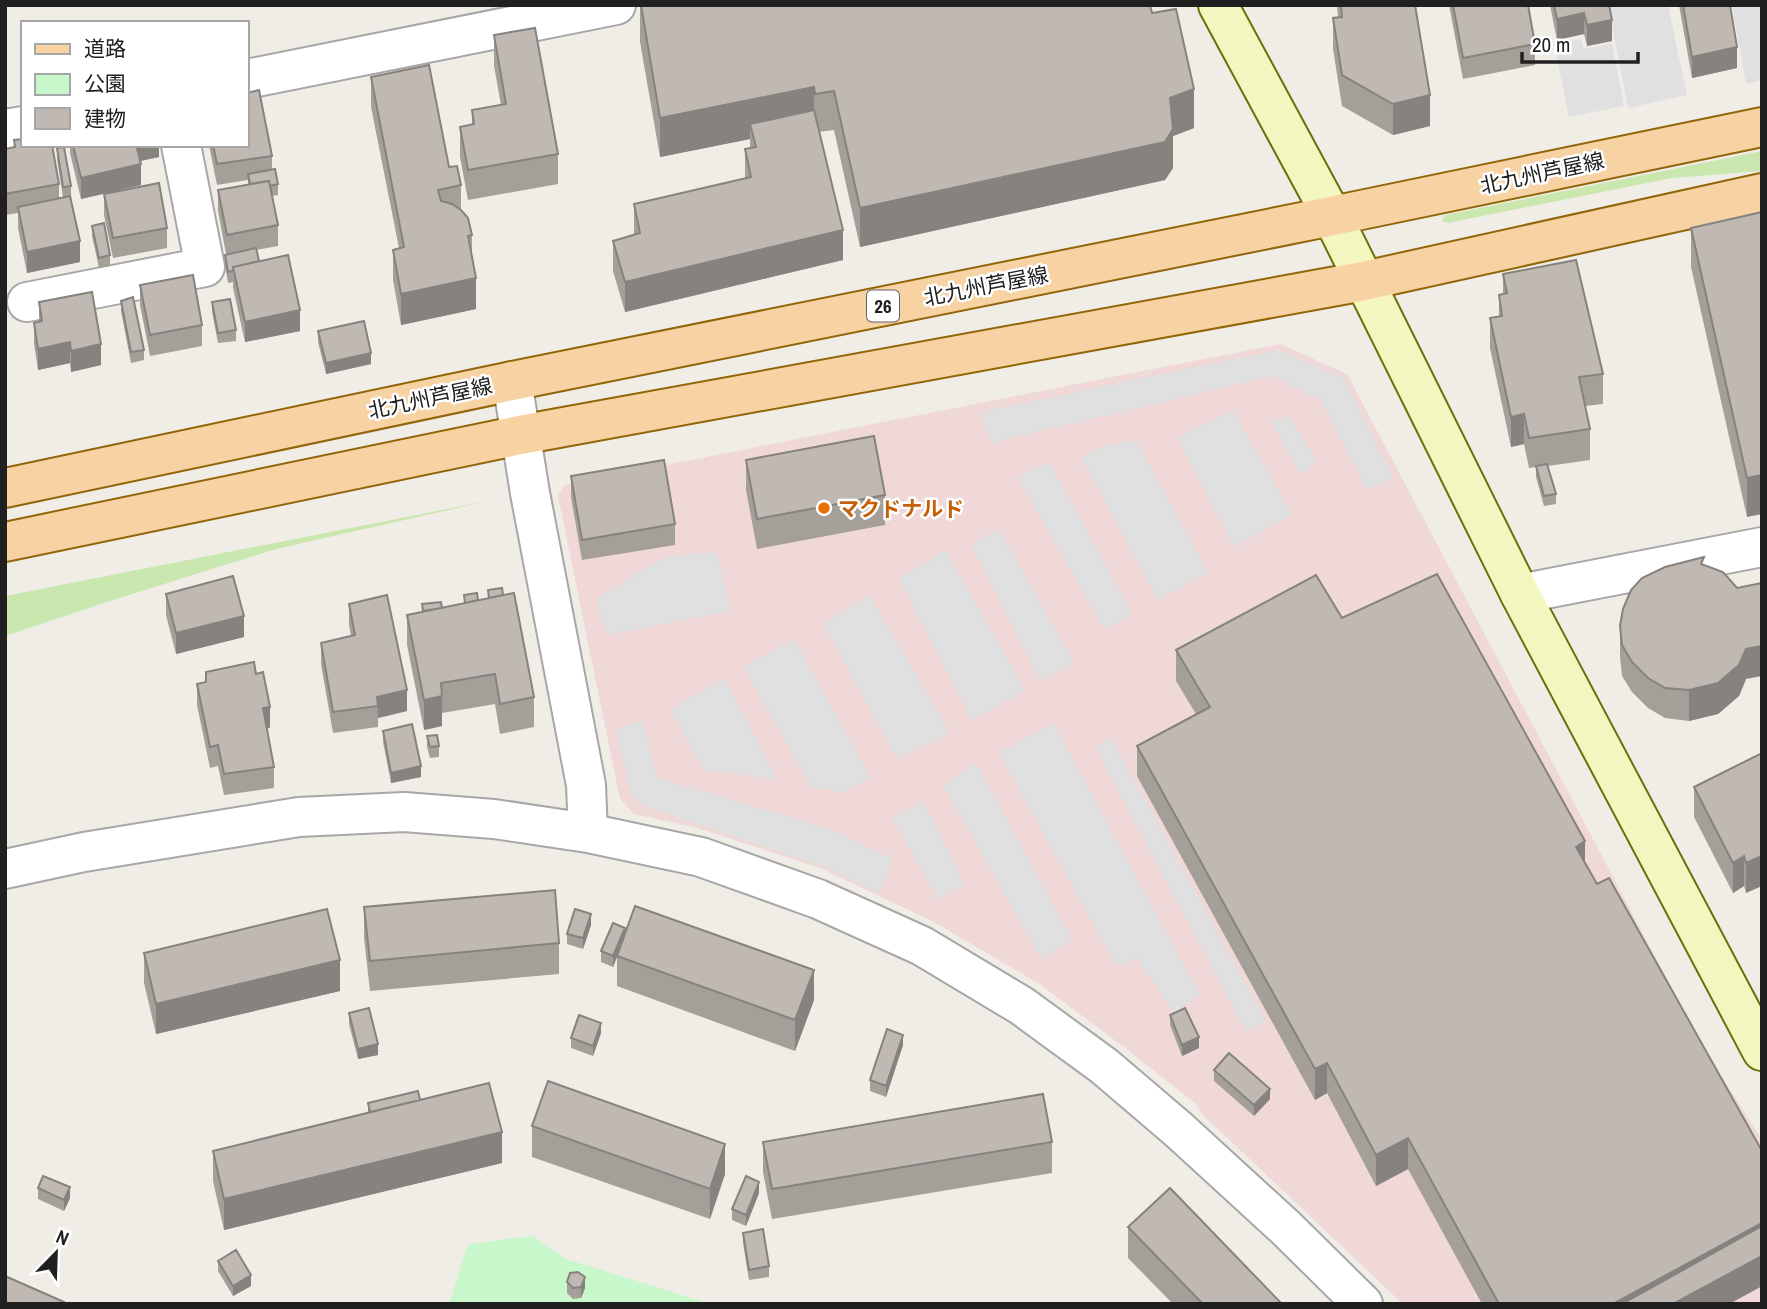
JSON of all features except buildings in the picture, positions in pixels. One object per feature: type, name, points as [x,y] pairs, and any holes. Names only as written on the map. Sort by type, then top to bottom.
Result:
[{"type":"main road","name":"北九州芦屋線","points":[[5,488],[512,381],[1762,127]]},
{"type":"main road","points":[[5,542],[520,435],[1364,281],[1762,192]]},
{"type":"street","points":[[248,79],[616,5]]},
{"type":"street","points":[[1218,5],[1332,216],[1520,594],[1760,1045]]},
{"type":"street","points":[[27,302],[205,267],[181,147]]},
{"type":"street","points":[[512,381],[530,493],[586,785],[588,833]]},
{"type":"street","points":[[1520,594],[1762,547]]},
{"type":"street","points":[[5,869],[84,852],[299,817],[404,812],[494,819],[588,833],[701,857],[818,899],[922,946],[1022,1006],[1104,1066],[1180,1130],[1363,1304]]},
{"type":"shaded area","points":[[1608,5],[1668,5],[1687,95],[1628,108]]},
{"type":"shaded area","points":[[1732,5],[1762,5],[1762,80],[1746,84]]},
{"type":"shaded area","points":[[1581,39],[1584,49],[1612,43],[1624,106],[1569,117],[1554,43]]},
{"type":"shaded area","points":[[1280,344],[1347,374],[1703,1047],[1762,1140],[1762,1304],[1403,1304],[1203,1115],[1195,1103],[1041,985],[934,922],[820,868],[697,828],[634,814],[620,799],[558,496],[564,485]]},
{"type":"shaded area","points":[[1278,350],[1343,378],[1393,478],[1367,490],[1321,400],[1272,376],[991,443],[980,412]]},
{"type":"shaded area","points":[[1233,411],[1292,514],[1234,547],[1177,437]]},
{"type":"shaded area","points":[[1289,416],[1318,463],[1300,474],[1271,421]]},
{"type":"shaded area","points":[[1136,441],[1208,572],[1158,600],[1081,457],[1108,445]]},
{"type":"shaded area","points":[[1049,462],[1132,613],[1105,630],[1017,476]]},
{"type":"shaded area","points":[[999,529],[1074,663],[1040,680],[971,544]]},
{"type":"shaded area","points":[[945,550],[1025,690],[972,720],[899,579]]},
{"type":"shaded area","points":[[717,552],[731,611],[606,635],[596,599],[664,557]]},
{"type":"shaded area","points":[[870,596],[950,733],[897,759],[823,623]]},
{"type":"shaded area","points":[[794,639],[870,777],[843,793],[812,787],[743,667]]},
{"type":"shaded area","points":[[724,678],[777,779],[704,770],[670,710]]},
{"type":"shaded area","points":[[643,721],[657,778],[827,828],[893,859],[879,893],[819,865],[649,808],[630,792],[617,728]]},
{"type":"shaded area","points":[[1053,723],[1200,995],[1174,1012],[1137,959],[1117,967],[999,753]]},
{"type":"shaded area","points":[[1111,738],[1266,1022],[1246,1031],[1095,747]]},
{"type":"shaded area","points":[[976,763],[1072,940],[1042,960],[943,785]]},
{"type":"shaded area","points":[[923,801],[965,885],[938,899],[892,818]]},
{"type":"green space","points":[[1762,151],[1762,171],[1672,178],[1448,223],[1442,221],[1445,215]]},
{"type":"green space","points":[[493,500],[276,549],[5,636],[5,596]]},
{"type":"green space","points":[[532,1236],[566,1259],[711,1304],[449,1304],[468,1244]]},
{"type":"place","name":"マクドナルド","points":[[824,508]]}]
